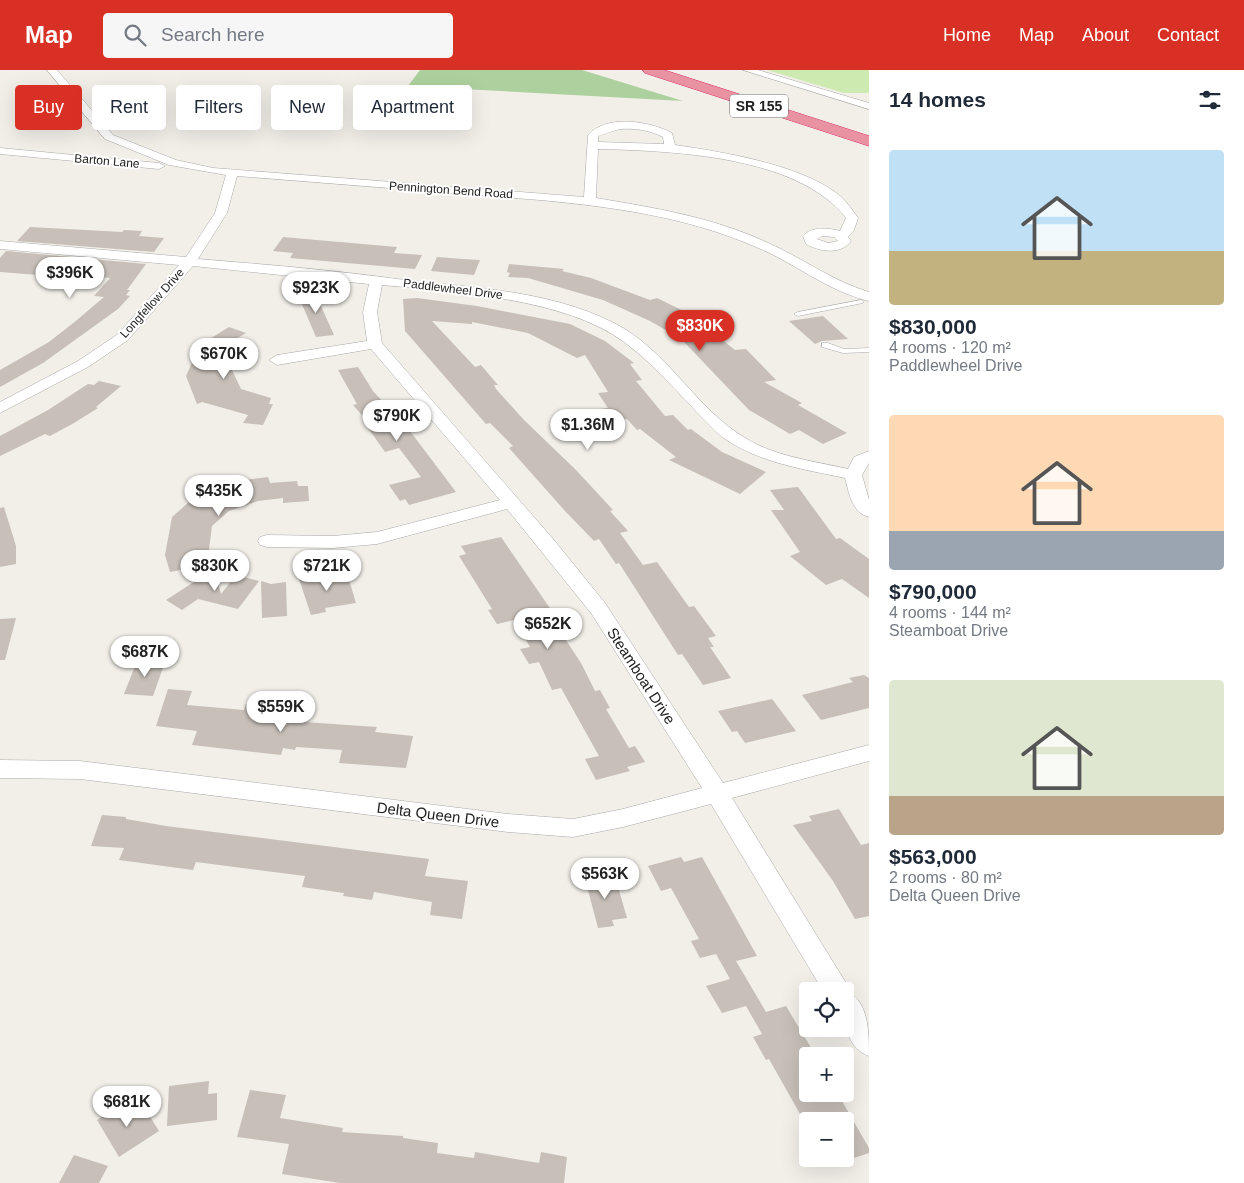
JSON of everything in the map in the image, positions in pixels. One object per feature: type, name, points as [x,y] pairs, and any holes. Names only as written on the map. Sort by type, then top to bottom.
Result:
[{"type":"highway","name":"SR 155","points":[[650,70],[869,141]]},
{"type":"highway","name":"SR 155","points":[[695,70],[760,90]]},
{"type":"street","name":"Pennington Bend Road","points":[[52,70],[109,137],[174,164],[213,171],[590,201],[669,214],[724,229],[763,245],[844,288],[866,303]]},
{"type":"street","points":[[748,70],[868,105]]},
{"type":"street","points":[[590,201],[592,135],[598,130],[612,126],[643,127],[661,131],[668,135],[670,148]]},
{"type":"street","points":[[592,145],[670,148],[726,156],[791,177],[826,191],[842,204],[852,218],[848,230],[842,236]]},
{"type":"street","name":"Barton Lane","points":[[0,151],[213,171]]},
{"type":"street","name":"Longfellow Drive","points":[[0,408],[83,364],[123,338],[190,261],[222,213],[226,189],[233,172]]},
{"type":"street","name":"Paddlewheel Drive","points":[[0,245],[190,261],[377,280],[508,296],[592,318],[647,353],[730,436],[761,452],[853,476]]},
{"type":"street","name":"Steamboat Drive","points":[[377,280],[371,297],[369,324],[375,344],[547,544],[598,608],[717,793],[832,982]]},
{"type":"street","points":[[277,360],[375,344]]},
{"type":"street","points":[[869,456],[860,461],[853,476],[861,503],[869,512]]},
{"type":"street","points":[[268,541],[333,542],[377,538],[510,503]]},
{"type":"street","name":"Delta Queen Drive","points":[[0,769],[80,770],[508,824],[573,828],[623,818],[869,753]]},
{"type":"street","points":[[854,1019],[869,1043]]},
{"type":"lane","points":[[798,314],[866,303]]},
{"type":"lane","points":[[825,345],[843,351],[869,350]]},
{"type":"green space","points":[[420,70],[582,70],[683,101],[472,89],[472,85],[409,85]]},
{"type":"green space","points":[[767,70],[869,70],[869,93],[844,93]]},
{"type":"building","points":[[30,227],[122,232],[124,230],[142,231],[139,236],[164,238],[154,252],[17,241]]},
{"type":"building","points":[[283,237],[397,247],[394,253],[422,255],[415,269],[290,258],[293,253],[273,251]]},
{"type":"building","points":[[6,251],[146,264],[127,290],[130,290],[126,295],[130,296],[118,309],[43,363],[0,387],[0,370],[49,342],[77,320],[104,297],[94,296],[110,278],[42,271],[38,275],[0,272],[0,258]]},
{"type":"building","points":[[437,257],[480,260],[474,275],[431,271]]},
{"type":"building","points":[[509,264],[564,269],[562,271],[591,278],[650,300],[657,298],[706,322],[701,323],[735,350],[746,349],[776,380],[764,382],[802,403],[798,405],[847,433],[823,444],[799,430],[790,434],[749,410],[684,342],[681,342],[671,333],[650,321],[603,300],[528,278],[508,277],[510,273],[507,272]]},
{"type":"building","points":[[310,282],[334,335],[316,337],[298,295],[306,295]]},
{"type":"building","points":[[417,298],[477,306],[570,324],[605,341],[634,363],[630,364],[642,380],[636,381],[665,416],[673,415],[688,430],[691,429],[722,452],[766,472],[740,494],[669,460],[676,457],[640,429],[637,430],[627,419],[608,422],[600,409],[608,408],[598,393],[608,392],[585,355],[577,358],[528,333],[472,322],[472,324],[432,321],[475,367],[481,365],[498,385],[494,385],[496,389],[524,420],[576,470],[613,510],[610,511],[628,531],[620,533],[643,565],[657,562],[689,607],[694,606],[716,636],[708,638],[714,647],[710,647],[731,678],[703,685],[682,654],[678,655],[619,563],[616,564],[599,539],[594,541],[565,511],[509,448],[513,446],[490,423],[486,424],[405,331],[403,299]]},
{"type":"building","points":[[823,316],[848,339],[822,341],[815,344],[789,321]]},
{"type":"building","points":[[229,327],[246,333],[236,339],[239,341],[223,351],[241,389],[271,398],[269,404],[273,404],[263,425],[243,423],[248,415],[202,402],[197,404],[186,376],[200,345]]},
{"type":"building","points":[[358,367],[373,391],[413,435],[456,492],[409,505],[405,499],[400,501],[389,485],[421,477],[399,448],[385,452],[363,421],[366,420],[353,405],[357,404],[338,370]]},
{"type":"building","points":[[99,381],[121,386],[96,407],[98,408],[74,423],[50,436],[45,434],[0,456],[0,436],[48,410],[88,384],[94,385]]},
{"type":"building","points":[[268,477],[270,483],[297,481],[298,486],[308,486],[309,501],[283,503],[283,498],[258,501],[229,511],[212,526],[209,549],[213,564],[170,572],[165,555],[172,517],[197,495],[244,480]]},
{"type":"building","points":[[798,487],[836,539],[840,538],[869,559],[869,598],[842,579],[826,585],[790,556],[800,552],[771,510],[784,510],[770,490]]},
{"type":"building","points":[[4,507],[16,546],[16,564],[0,567],[0,508]]},
{"type":"building","points":[[501,537],[565,630],[560,631],[581,663],[595,691],[600,690],[610,708],[606,709],[629,748],[635,746],[645,762],[627,767],[630,771],[596,780],[585,759],[599,756],[561,688],[552,690],[539,662],[529,664],[520,649],[530,647],[514,620],[497,624],[488,610],[492,609],[459,556],[466,554],[461,546]]},
{"type":"building","points":[[214,569],[221,594],[236,575],[259,581],[238,609],[198,599],[182,610],[166,600]]},
{"type":"building","points":[[339,569],[343,581],[349,580],[356,603],[325,608],[326,612],[311,615],[299,579],[326,574],[325,571]]},
{"type":"building","points":[[261,581],[271,584],[286,582],[287,616],[262,618]]},
{"type":"building","points":[[16,618],[5,660],[0,660],[0,619]]},
{"type":"building","points":[[137,661],[165,662],[153,696],[124,694]]},
{"type":"building","points":[[864,675],[869,678],[869,708],[821,720],[802,695],[853,682],[849,678]]},
{"type":"building","points":[[168,689],[192,691],[187,705],[244,710],[246,704],[261,706],[259,712],[306,715],[304,722],[377,727],[375,732],[413,736],[406,768],[339,763],[342,750],[296,747],[295,750],[283,748],[281,755],[192,745],[197,731],[156,726]]},
{"type":"building","points":[[772,699],[796,731],[745,743],[737,731],[732,732],[718,711]]},
{"type":"building","points":[[839,809],[861,845],[869,843],[869,916],[855,919],[833,881],[793,825],[812,821],[809,816]]},
{"type":"building","points":[[102,815],[126,817],[126,819],[166,826],[429,859],[425,876],[468,881],[462,919],[430,915],[432,902],[374,892],[372,900],[343,896],[344,893],[302,887],[305,876],[196,862],[193,870],[119,860],[124,848],[91,846]]},
{"type":"building","points":[[681,857],[684,862],[702,857],[757,956],[736,961],[766,1012],[786,1006],[799,1028],[799,1037],[805,1037],[811,1047],[799,1047],[799,1102],[843,1102],[848,1112],[799,1112],[769,1059],[766,1060],[753,1037],[762,1034],[746,1006],[722,1013],[706,986],[730,979],[716,954],[700,958],[691,941],[699,939],[671,888],[661,891],[648,866]]},
{"type":"building","points":[[607,872],[611,888],[618,887],[627,918],[612,920],[614,926],[598,928],[584,875]]},
{"type":"building","points":[[209,1081],[208,1094],[217,1093],[217,1120],[167,1126],[169,1086]]},
{"type":"building","points":[[250,1090],[286,1095],[280,1118],[343,1128],[342,1132],[403,1136],[403,1138],[438,1143],[437,1153],[474,1158],[475,1152],[539,1163],[541,1152],[567,1157],[564,1183],[340,1183],[282,1174],[289,1144],[237,1137]]},
{"type":"building","points":[[121,1104],[127,1114],[142,1104],[159,1131],[119,1157],[97,1120]]},
{"type":"building","points":[[854,1122],[869,1148],[869,1153],[854,1158]]},
{"type":"building","points":[[74,1155],[108,1166],[99,1183],[59,1183]]}]
